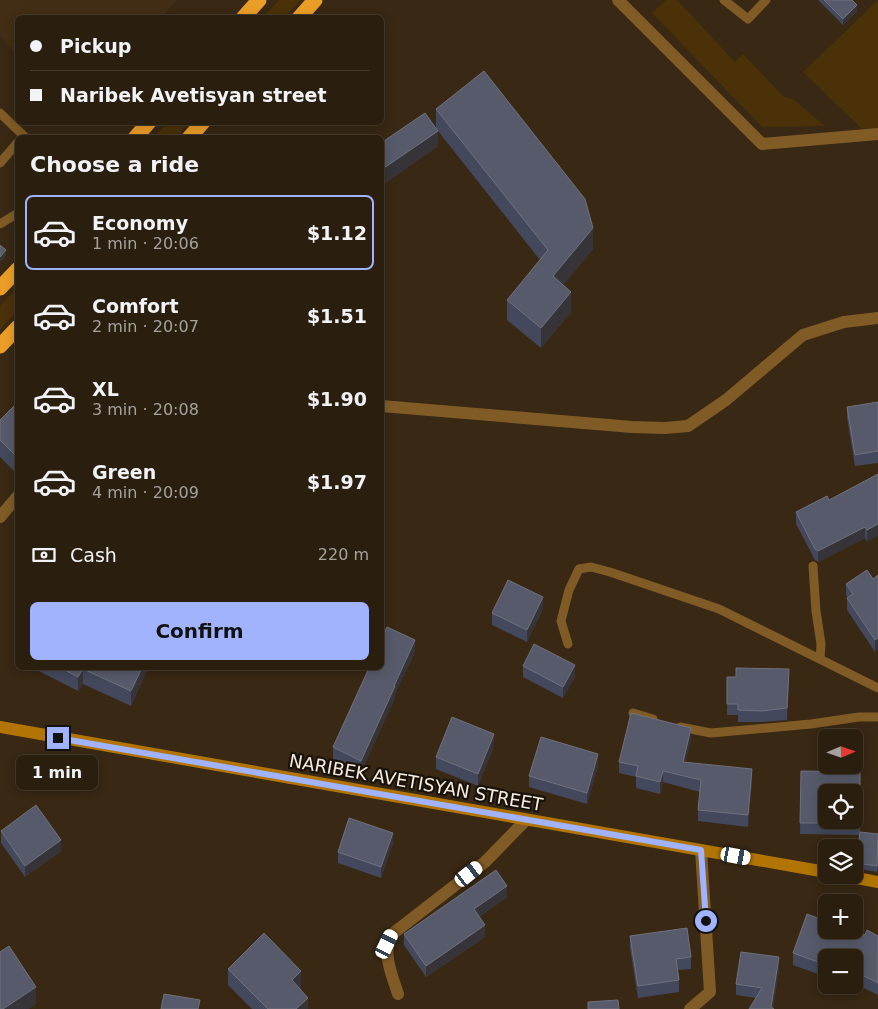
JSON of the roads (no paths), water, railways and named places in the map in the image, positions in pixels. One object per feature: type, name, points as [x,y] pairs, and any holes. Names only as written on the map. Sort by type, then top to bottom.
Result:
[{"type":"highway","points":[[246,15],[259,0]]},
{"type":"highway","points":[[301,15],[314,0]]},
{"type":"highway","points":[[137,135],[146,125]]},
{"type":"highway","points":[[191,135],[200,125]]},
{"type":"highway","points":[[0,288],[15,271]]},
{"type":"highway","points":[[0,346],[15,329]]},
{"type":"street","points":[[618,0],[762,144],[878,134]]},
{"type":"street","points":[[384,406],[632,427],[665,428],[688,426],[726,400],[804,335],[844,322],[878,318]]},
{"type":"street","points":[[0,516],[15,499]]},
{"type":"street","name":"NARIBEK AVETISYAN STREET","points":[[0,727],[818,871]]},
{"type":"street","points":[[398,994],[387,955],[387,944],[391,935],[485,862],[525,820]]},
{"type":"street","points":[[690,1009],[710,992],[701,850]]},
{"type":"street","points":[[863,879],[878,882]]},
{"type":"lane","points":[[724,0],[748,19],[766,0]]},
{"type":"lane","points":[[0,113],[19,135]]},
{"type":"lane","points":[[0,163],[15,146]]},
{"type":"lane","points":[[0,224],[15,215]]},
{"type":"lane","points":[[813,566],[816,611],[821,644],[820,659]]},
{"type":"lane","points":[[568,644],[561,621],[569,590],[579,569],[591,567],[719,609],[878,688]]},
{"type":"lane","points":[[633,713],[665,723],[711,733],[811,724],[859,717],[878,717]]}]
